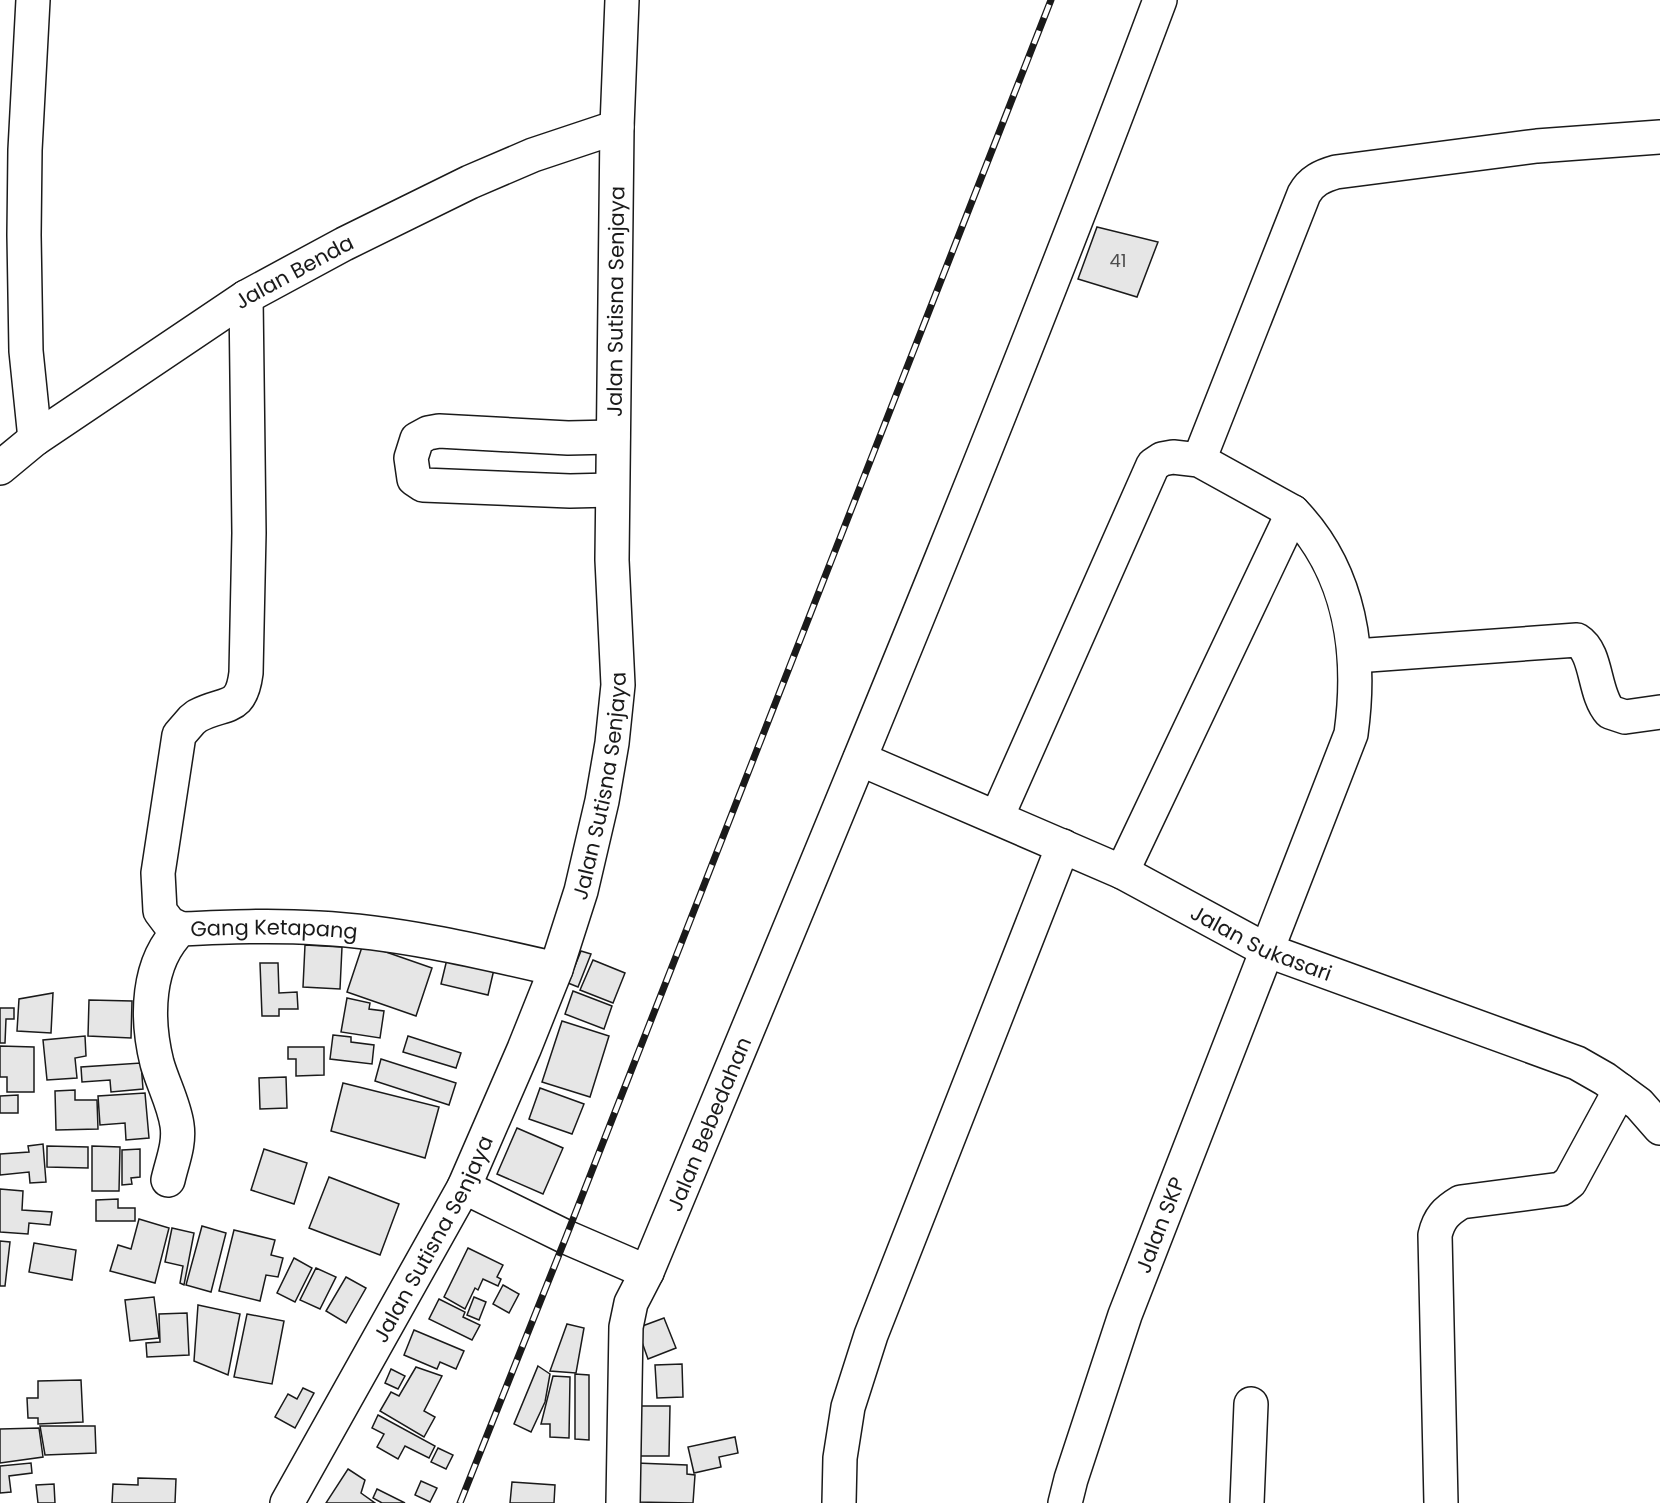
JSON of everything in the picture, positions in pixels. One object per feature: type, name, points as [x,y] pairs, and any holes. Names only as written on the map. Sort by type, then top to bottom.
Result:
[{"type":"street","points":[[33,0],[25,150],[24,235],[26,351],[35,439]]},
{"type":"street","name":"Jalan Sutisna Senjaya","points":[[287,1503],[464,1187],[556,969],[581,891],[602,801],[612,743],[618,685],[612,560],[612,490],[617,127],[622,0]]},
{"type":"street","name":"Jalan Bebedahan","points":[[623,1503],[626,1327],[631,1303],[647,1272],[860,759],[1077,223],[1160,0]]},
{"type":"street","name":"Jalan Benda","points":[[0,468],[35,439],[246,297],[344,244],[470,182],[533,155],[617,127]]},
{"type":"street","points":[[997,817],[1150,469],[1162,459],[1169,457],[1199,460],[1304,194],[1312,183],[1336,172],[1454,156],[1660,137]]},
{"type":"street","points":[[181,929],[169,923],[160,911],[158,873],[179,735],[197,717],[236,702],[243,691],[246,673],[249,533],[246,297]]},
{"type":"street","points":[[612,490],[570,491],[423,485],[414,479],[411,458],[417,439],[428,433],[439,431],[568,438],[613,437]]},
{"type":"street","name":"Jalan SKP","points":[[1065,1503],[1125,1315],[1349,742],[1355,702],[1355,656],[1348,609],[1336,573],[1314,536],[1293,512],[1199,460]]},
{"type":"street","points":[[1122,872],[1293,512]]},
{"type":"street","points":[[1355,656],[1577,640],[1586,649],[1598,691],[1610,712],[1625,717],[1660,712]]},
{"type":"street","name":"Jalan Sukasari","points":[[860,759],[1122,872],[1266,950],[1577,1063],[1639,1104],[1660,1128]]},
{"type":"street","points":[[838,1503],[840,1458],[848,1407],[872,1335],[1063,846]]},
{"type":"street","name":"Gang Ketapang","points":[[168,1180],[177,1146],[177,1125],[157,1062],[152,1001],[157,964],[170,939],[181,929],[279,927],[340,930],[469,949],[556,969]]},
{"type":"street","points":[[1441,1503],[1435,1235],[1439,1220],[1447,1210],[1461,1202],[1561,1189],[1570,1182],[1620,1090]]},
{"type":"street","points":[[464,1187],[566,1237],[647,1272]]},
{"type":"street","points":[[1247,1503],[1251,1404]]},
{"type":"building","points":[[1097,227],[1158,242],[1137,297],[1078,279]]},
{"type":"building","points":[[363,944],[432,968],[416,1016],[347,992]]},
{"type":"building","points":[[305,945],[342,947],[340,989],[303,987]]},
{"type":"building","points":[[581,951],[591,954],[578,987],[568,983]]},
{"type":"building","points":[[448,955],[495,965],[488,995],[441,984]]},
{"type":"building","points":[[593,960],[625,973],[613,1003],[580,990]]},
{"type":"building","points":[[260,963],[278,963],[279,993],[297,992],[298,1009],[279,1009],[279,1016],[262,1016]]},
{"type":"building","points":[[573,991],[612,1006],[604,1029],[565,1014]]},
{"type":"building","points":[[53,993],[51,1033],[17,1031],[19,999]]},
{"type":"building","points":[[347,998],[370,1003],[369,1009],[384,1011],[380,1038],[341,1032]]},
{"type":"building","points":[[89,1000],[132,1001],[131,1038],[88,1036]]},
{"type":"building","points":[[0,1008],[14,1008],[14,1019],[6,1019],[5,1043],[0,1043]]},
{"type":"building","points":[[562,1021],[609,1036],[590,1097],[542,1082]]},
{"type":"building","points":[[333,1035],[351,1037],[351,1042],[374,1045],[372,1064],[330,1059]]},
{"type":"building","points":[[85,1036],[86,1056],[75,1058],[77,1078],[47,1080],[43,1040]]},
{"type":"building","points":[[408,1036],[461,1053],[456,1068],[403,1052]]},
{"type":"building","points":[[0,1046],[34,1047],[34,1092],[7,1092],[7,1077],[0,1077]]},
{"type":"building","points":[[288,1047],[324,1047],[324,1075],[296,1076],[296,1059],[288,1059]]},
{"type":"building","points":[[381,1059],[456,1083],[449,1105],[375,1081]]},
{"type":"building","points":[[141,1063],[143,1089],[111,1092],[110,1080],[82,1082],[81,1067]]},
{"type":"building","points":[[286,1077],[287,1108],[260,1109],[259,1078]]},
{"type":"building","points":[[343,1083],[439,1107],[425,1158],[331,1131]]},
{"type":"building","points":[[540,1088],[584,1104],[572,1134],[529,1119]]},
{"type":"building","points":[[75,1090],[75,1100],[97,1100],[98,1129],[56,1130],[55,1091]]},
{"type":"building","points":[[145,1093],[149,1138],[126,1140],[125,1123],[100,1125],[98,1096]]},
{"type":"building","points":[[18,1095],[18,1113],[0,1113],[0,1096]]},
{"type":"building","points":[[517,1128],[563,1148],[543,1194],[497,1174]]},
{"type":"building","points":[[43,1144],[46,1182],[30,1183],[29,1172],[0,1175],[0,1154],[29,1152],[28,1146]]},
{"type":"building","points":[[47,1146],[88,1147],[88,1168],[47,1167]]},
{"type":"building","points":[[92,1146],[120,1147],[119,1191],[92,1191]]},
{"type":"building","points":[[140,1149],[140,1177],[131,1178],[132,1184],[122,1185],[122,1150]]},
{"type":"building","points":[[264,1149],[307,1163],[294,1204],[251,1190]]},
{"type":"building","points":[[329,1177],[399,1204],[380,1255],[309,1228]]},
{"type":"building","points":[[0,1189],[23,1191],[22,1210],[52,1212],[50,1225],[29,1223],[28,1234],[0,1232]]},
{"type":"building","points":[[118,1199],[118,1208],[135,1208],[135,1221],[96,1221],[96,1200]]},
{"type":"building","points":[[139,1219],[169,1228],[155,1283],[110,1271],[118,1245],[131,1249]]},
{"type":"building","points":[[202,1226],[226,1233],[211,1292],[186,1285]]},
{"type":"building","points":[[172,1228],[194,1233],[184,1285],[180,1283],[183,1266],[165,1262]]},
{"type":"building","points":[[234,1230],[275,1240],[271,1255],[283,1258],[278,1277],[266,1275],[260,1301],[219,1291]]},
{"type":"building","points":[[0,1241],[10,1242],[5,1286],[0,1286]]},
{"type":"building","points":[[34,1243],[76,1250],[72,1280],[29,1272]]},
{"type":"building","points":[[468,1248],[503,1265],[497,1277],[501,1279],[498,1286],[483,1279],[478,1290],[475,1288],[465,1309],[444,1297]]},
{"type":"building","points":[[294,1258],[312,1268],[295,1302],[277,1293]]},
{"type":"building","points":[[316,1268],[336,1277],[320,1309],[300,1300]]},
{"type":"building","points":[[346,1277],[366,1288],[346,1323],[326,1311]]},
{"type":"building","points":[[503,1285],[519,1294],[509,1313],[493,1304]]},
{"type":"building","points":[[154,1297],[159,1338],[130,1341],[125,1300]]},
{"type":"building","points":[[474,1297],[486,1302],[479,1320],[467,1315]]},
{"type":"building","points":[[439,1299],[465,1312],[463,1317],[480,1325],[472,1340],[429,1319]]},
{"type":"building","points":[[198,1305],[240,1314],[228,1375],[194,1361]]},
{"type":"building","points":[[187,1313],[189,1355],[147,1357],[146,1343],[160,1342],[159,1314]]},
{"type":"building","points":[[247,1314],[284,1321],[272,1384],[234,1377]]},
{"type":"building","points":[[664,1318],[676,1348],[648,1359],[637,1328]]},
{"type":"building","points":[[567,1324],[584,1328],[576,1373],[550,1371]]},
{"type":"building","points":[[414,1330],[464,1351],[456,1369],[440,1362],[437,1369],[404,1355]]},
{"type":"building","points":[[682,1364],[683,1397],[657,1398],[655,1365]]},
{"type":"building","points":[[538,1366],[550,1374],[545,1402],[531,1432],[514,1424]]},
{"type":"building","points":[[416,1367],[442,1376],[424,1411],[435,1417],[424,1437],[380,1411],[391,1392],[399,1396]]},
{"type":"building","points":[[391,1369],[405,1376],[398,1389],[385,1383]]},
{"type":"building","points":[[575,1374],[589,1375],[589,1440],[575,1439]]},
{"type":"building","points":[[553,1376],[570,1377],[569,1438],[550,1437],[550,1424],[541,1424]]},
{"type":"building","points":[[81,1380],[83,1422],[38,1424],[38,1418],[28,1418],[27,1398],[38,1398],[38,1381]]},
{"type":"building","points":[[303,1388],[314,1393],[295,1428],[275,1417],[288,1394],[297,1399]]},
{"type":"building","points":[[635,1406],[670,1406],[669,1456],[634,1456]]},
{"type":"building","points":[[378,1415],[435,1446],[429,1458],[405,1446],[398,1459],[377,1447],[384,1434],[372,1428]]},
{"type":"building","points":[[40,1426],[95,1426],[96,1453],[45,1455]]},
{"type":"building","points":[[39,1428],[43,1457],[0,1463],[0,1429]]},
{"type":"building","points":[[735,1437],[738,1453],[719,1457],[721,1467],[694,1473],[688,1447]]},
{"type":"building","points":[[438,1448],[453,1455],[446,1469],[431,1462]]},
{"type":"building","points":[[31,1463],[32,1473],[9,1476],[11,1492],[0,1493],[0,1466]]},
{"type":"building","points":[[636,1463],[687,1465],[687,1474],[695,1475],[693,1503],[634,1502]]},
{"type":"building","points":[[348,1469],[365,1480],[361,1493],[375,1503],[326,1503]]},
{"type":"building","points":[[138,1478],[176,1479],[175,1503],[112,1503],[113,1484],[138,1485]]},
{"type":"building","points":[[421,1481],[437,1488],[430,1502],[415,1495]]},
{"type":"building","points":[[512,1482],[555,1485],[554,1503],[510,1503]]},
{"type":"building","points":[[54,1484],[55,1503],[38,1503],[36,1485]]},
{"type":"building","points":[[377,1489],[405,1503],[382,1503],[373,1498]]},
{"type":"railway","points":[[460,1503],[1051,0]]}]
